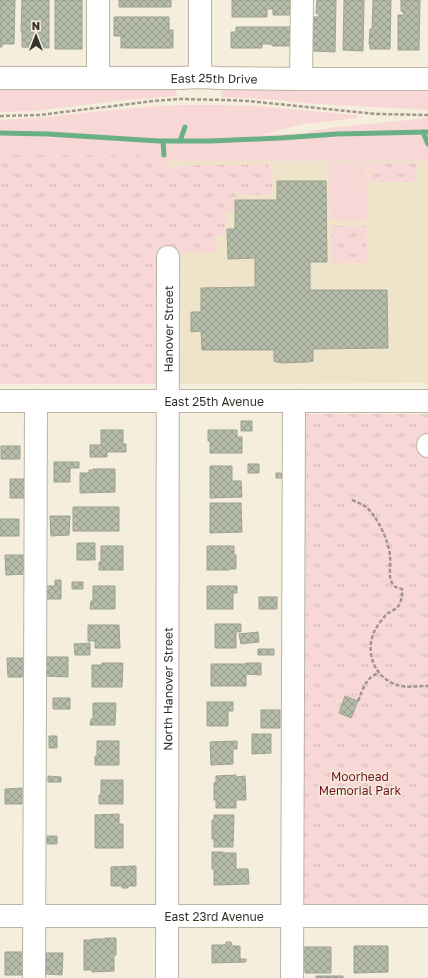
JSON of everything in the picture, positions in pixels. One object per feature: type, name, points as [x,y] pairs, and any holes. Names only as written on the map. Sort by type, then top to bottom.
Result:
[{"type":"street","points":[[98,0],[98,78]]},
{"type":"street","points":[[200,0],[200,77]]},
{"type":"street","points":[[301,79],[302,0]]},
{"type":"street","name":"East 25th Drive","points":[[0,78],[200,77],[428,79]]},
{"type":"street","name":"Hanover Street","points":[[168,257],[168,401]]},
{"type":"street","name":"East 25th Avenue","points":[[0,401],[428,401]]},
{"type":"street","points":[[34,978],[36,401]]},
{"type":"street","name":"North Hanover Street","points":[[166,978],[168,401]]},
{"type":"street","points":[[292,978],[294,401]]},
{"type":"street","name":"East 23rd Avenue","points":[[0,916],[428,916]]},
{"type":"path","points":[[0,116],[40,115],[180,99],[240,101],[376,114],[428,114]]},
{"type":"path","points":[[352,500],[365,506],[372,512],[386,538],[390,554],[390,576],[392,583],[396,588],[402,590],[402,599],[399,605],[387,615],[374,632],[370,651],[372,662],[378,672],[387,680],[398,685],[428,686]]},
{"type":"path","points":[[358,701],[370,676],[378,672]]},
{"type":"shaded area","points":[[167,156],[428,156],[428,383],[168,384]]},
{"type":"green space","points":[[0,90],[176,90],[177,96],[126,100],[34,111],[0,112]]},
{"type":"green space","points":[[221,90],[428,90],[428,110],[221,97]]},
{"type":"green space","points":[[180,105],[255,106],[357,115],[357,118],[303,124],[260,135],[305,133],[315,130],[339,127],[428,118],[428,161],[0,161],[0,120]]},
{"type":"green space","points":[[0,155],[167,156],[168,168],[188,165],[266,164],[273,171],[272,195],[237,195],[234,200],[234,211],[226,212],[226,235],[216,235],[216,252],[168,253],[168,384],[0,384]]},
{"type":"green space","points":[[366,162],[367,220],[330,220],[329,163]]},
{"type":"green space","points":[[369,163],[416,163],[416,182],[369,182]]},
{"type":"green space","points":[[331,226],[366,226],[367,263],[332,263]]},
{"type":"green space","name":"Moorhead Memorial Park","points":[[294,414],[428,414],[428,916],[291,916]]},
{"type":"building","points":[[0,0],[15,0],[14,44],[2,44],[2,47],[0,47]]},
{"type":"building","points":[[22,0],[49,0],[49,48],[22,47]]},
{"type":"building","points":[[55,0],[82,0],[82,49],[55,49]]},
{"type":"building","points":[[119,0],[171,0],[171,7],[119,7]]},
{"type":"building","points":[[232,0],[292,0],[292,15],[273,15],[273,9],[267,9],[267,17],[232,17]]},
{"type":"building","points":[[317,0],[336,0],[335,52],[313,51],[314,17],[319,17],[316,13]]},
{"type":"building","points":[[344,0],[364,0],[363,51],[343,50]]},
{"type":"building","points":[[373,0],[391,0],[390,49],[370,49],[369,44],[370,29],[372,29]]},
{"type":"building","points":[[401,0],[420,0],[419,50],[398,50],[398,15],[404,15],[401,11]]},
{"type":"building","points":[[114,17],[169,17],[169,30],[173,30],[173,48],[121,48],[121,36],[114,36]]},
{"type":"building","points":[[236,27],[291,27],[291,46],[272,46],[272,44],[262,44],[262,48],[231,48],[231,32],[236,32]]},
{"type":"building","points":[[277,181],[326,181],[327,262],[310,262],[310,290],[387,290],[388,348],[313,349],[313,361],[280,363],[274,361],[274,350],[202,350],[201,331],[191,332],[191,312],[201,312],[201,288],[255,287],[255,258],[228,259],[227,229],[235,229],[235,200],[277,200]]},
{"type":"building","points":[[241,421],[252,421],[252,431],[241,431]]},
{"type":"building","points":[[101,430],[123,430],[123,444],[126,444],[126,452],[107,452],[107,457],[90,457],[90,445],[101,445]]},
{"type":"building","points":[[208,430],[237,430],[237,437],[242,437],[242,453],[210,453]]},
{"type":"building","points":[[1,446],[20,446],[20,459],[1,459]]},
{"type":"building","points":[[54,462],[79,462],[79,468],[70,468],[70,482],[54,482]]},
{"type":"building","points":[[248,464],[259,464],[259,473],[248,473]]},
{"type":"building","points":[[210,466],[232,466],[232,481],[241,481],[242,497],[210,498]]},
{"type":"building","points":[[115,469],[115,492],[80,493],[80,473],[89,473],[89,470]]},
{"type":"building","points":[[276,473],[281,473],[282,478],[276,478]]},
{"type":"building","points":[[10,479],[28,479],[28,498],[10,498]]},
{"type":"building","points":[[210,503],[241,503],[242,532],[210,533]]},
{"type":"building","points":[[73,507],[119,507],[119,531],[73,531]]},
{"type":"building","points":[[50,516],[70,516],[69,535],[51,536]]},
{"type":"building","points":[[0,519],[19,519],[19,536],[0,536]]},
{"type":"building","points":[[77,543],[95,543],[95,560],[77,560]]},
{"type":"building","points":[[101,546],[123,546],[123,570],[99,570],[99,562],[101,562]]},
{"type":"building","points":[[207,546],[234,546],[234,555],[236,555],[236,569],[207,570]]},
{"type":"building","points":[[5,555],[26,555],[26,574],[6,575]]},
{"type":"building","points":[[55,580],[61,580],[61,599],[44,599],[44,586],[55,586]]},
{"type":"building","points":[[72,582],[83,582],[83,589],[72,589]]},
{"type":"building","points":[[93,586],[115,586],[115,609],[90,609],[91,601],[93,601]]},
{"type":"building","points":[[207,586],[237,586],[237,593],[233,593],[233,609],[207,609]]},
{"type":"building","points":[[259,597],[277,597],[277,609],[259,609]]},
{"type":"building","points":[[215,624],[241,624],[241,632],[236,632],[236,648],[215,648]]},
{"type":"building","points":[[88,625],[119,625],[120,648],[95,648],[95,641],[88,641]]},
{"type":"building","points":[[258,632],[259,642],[241,644],[239,634]]},
{"type":"building","points":[[90,643],[90,655],[75,655],[74,644]]},
{"type":"building","points":[[258,649],[274,649],[274,655],[258,655]]},
{"type":"building","points":[[47,657],[68,657],[68,677],[46,676]]},
{"type":"building","points":[[7,658],[27,658],[27,677],[8,677]]},
{"type":"building","points":[[102,663],[123,663],[122,687],[92,687],[92,665],[102,665]]},
{"type":"building","points":[[261,663],[261,675],[246,674],[246,686],[211,686],[211,664]]},
{"type":"building","points":[[345,696],[358,701],[351,718],[339,713]]},
{"type":"building","points":[[53,698],[70,698],[70,709],[53,709]]},
{"type":"building","points":[[207,702],[233,702],[233,711],[228,711],[228,726],[207,726]]},
{"type":"building","points":[[93,703],[116,703],[115,725],[90,725],[91,719],[93,719]]},
{"type":"building","points":[[261,710],[280,710],[280,728],[261,728]]},
{"type":"building","points":[[252,734],[271,734],[271,753],[252,754]]},
{"type":"building","points":[[49,736],[57,736],[57,748],[49,748]]},
{"type":"building","points":[[97,741],[119,741],[119,765],[95,765],[95,756],[97,756]]},
{"type":"building","points":[[237,741],[237,749],[233,749],[233,764],[211,765],[210,742]]},
{"type":"building","points":[[236,775],[236,777],[245,776],[246,800],[236,800],[236,808],[216,808],[216,800],[214,800],[214,783],[216,782],[216,776]]},
{"type":"building","points":[[48,776],[61,777],[61,782],[48,782]]},
{"type":"building","points":[[101,780],[123,780],[123,804],[99,804],[99,795],[101,795]]},
{"type":"building","points":[[22,788],[22,804],[5,804],[5,789]]},
{"type":"building","points":[[119,814],[119,824],[123,824],[123,848],[95,848],[95,815]]},
{"type":"building","points":[[214,815],[234,815],[233,847],[214,847],[214,839],[212,839],[212,820],[214,820]]},
{"type":"building","points":[[47,836],[57,836],[57,844],[47,844]]},
{"type":"building","points":[[212,852],[236,853],[236,869],[248,869],[249,884],[214,885]]},
{"type":"building","points":[[136,866],[136,886],[122,888],[122,886],[111,886],[111,867]]},
{"type":"building","points":[[116,938],[114,971],[92,972],[92,970],[84,970],[84,940]]},
{"type":"building","points":[[226,942],[231,942],[232,946],[240,946],[240,959],[246,959],[246,962],[212,963],[212,945],[226,945]]},
{"type":"building","points":[[354,946],[388,946],[388,972],[354,973]]},
{"type":"building","points":[[302,947],[331,947],[331,973],[305,973],[305,968],[302,968]]},
{"type":"building","points":[[5,952],[28,952],[28,975],[5,975]]},
{"type":"building","points":[[46,953],[63,953],[62,975],[46,974]]},
{"type":"building","points":[[316,976],[343,976],[343,978],[316,978]]},
{"type":"waterway","points":[[180,141],[185,127]]},
{"type":"waterway","points":[[423,132],[428,144]]},
{"type":"waterway","points":[[0,133],[48,134],[159,141],[210,141],[337,134],[428,132]]},
{"type":"waterway","points":[[163,141],[164,155]]}]
